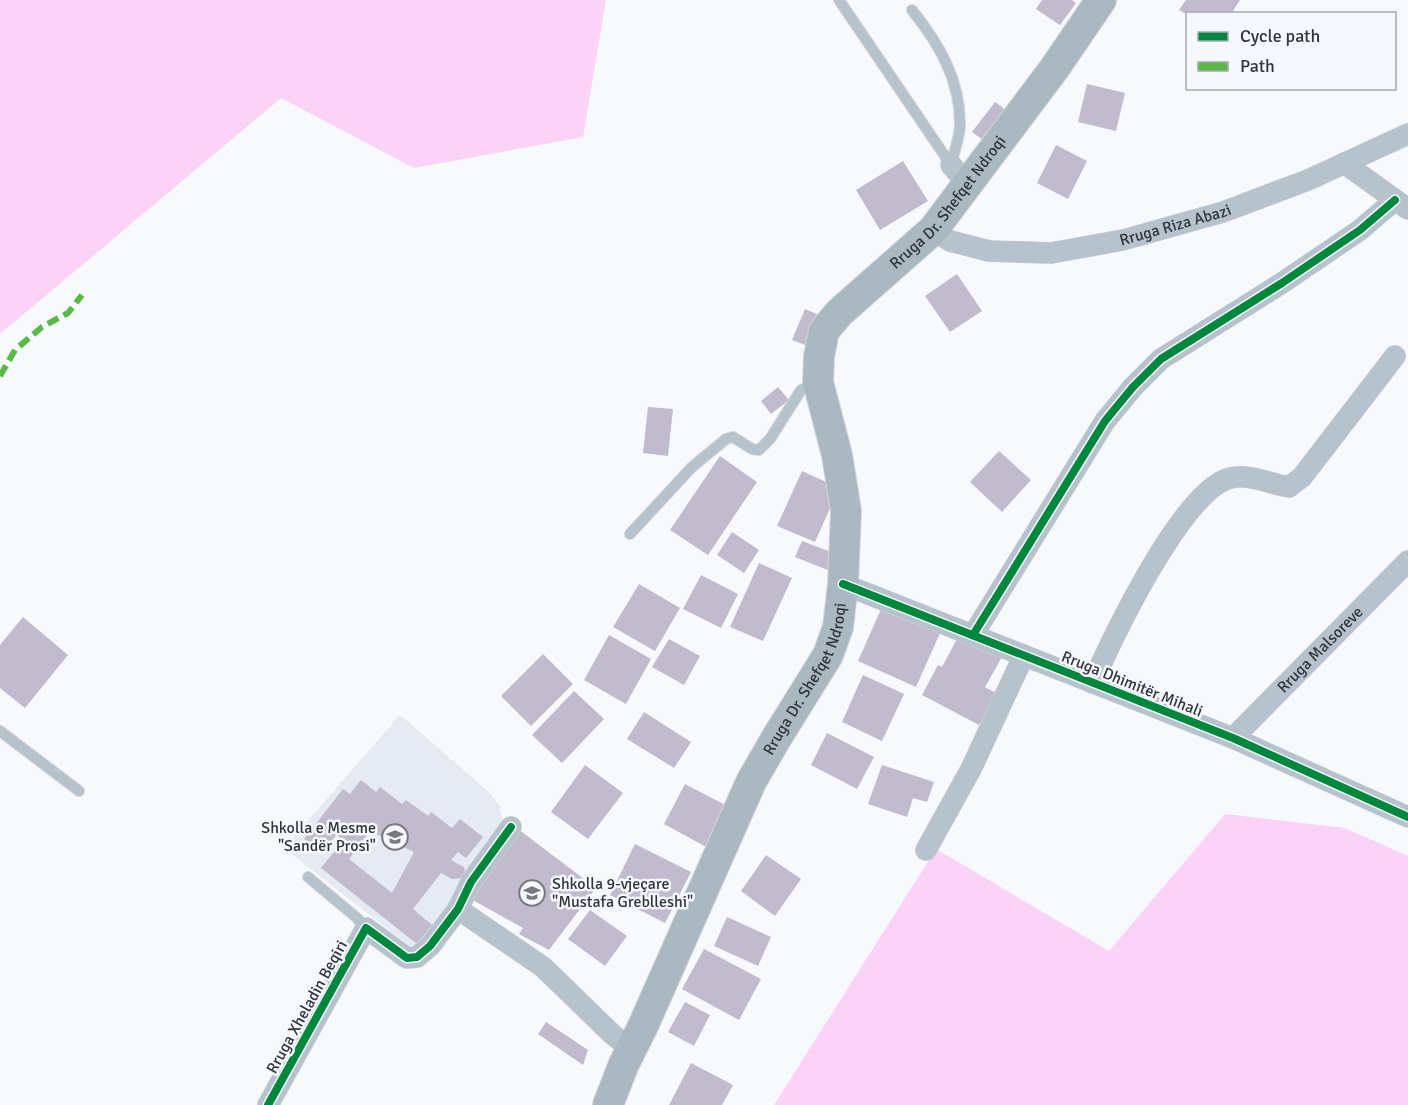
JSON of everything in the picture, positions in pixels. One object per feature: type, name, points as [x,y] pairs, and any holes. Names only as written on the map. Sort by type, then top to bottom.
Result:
[{"type":"main road","name":"Rruga Dr. Shefqet Ndroqi","points":[[608,1105],[622,1066],[632,1050],[751,782],[828,655],[838,627],[843,584],[846,511],[837,455],[818,382],[819,356],[824,332],[839,313],[933,230],[959,175],[1054,69],[1101,0]]},
{"type":"street","name":"Rruga Riza Abazi","points":[[933,230],[950,241],[989,251],[1051,253],[1123,240],[1223,212],[1308,180],[1408,134]]},
{"type":"street","points":[[973,635],[1105,421],[1133,387],[1161,359],[1402,204],[1344,164]]},
{"type":"street","points":[[1094,683],[1106,652],[1134,595],[1169,540],[1211,488],[1227,479],[1234,478],[1249,478],[1289,487],[1302,477],[1395,356]]},
{"type":"street","name":"Rruga Malsoreve","points":[[1233,738],[1408,561]]},
{"type":"street","name":"Rruga Dhimitër Mihali","points":[[843,584],[1233,738],[1408,817]]},
{"type":"street","points":[[926,850],[971,769],[1024,656]]},
{"type":"street","name":"Rruga Xheladin Beqiri","points":[[268,1105],[366,928],[407,958],[417,957],[430,946],[458,909],[471,882],[511,827]]},
{"type":"street","points":[[458,909],[543,967],[612,1034],[632,1050]]},
{"type":"lane","points":[[839,0],[959,175]]},
{"type":"lane","points":[[912,10],[932,35],[947,62],[956,92],[960,126],[959,175]]},
{"type":"lane","points":[[630,534],[665,494],[720,443],[733,437],[752,449],[759,450],[770,439],[801,390],[818,382]]},
{"type":"lane","points":[[0,732],[79,791]]},
{"type":"lane","points":[[308,877],[366,928]]},
{"type":"shaded area","points":[[0,0],[606,0],[583,137],[414,168],[281,98],[0,334]]},
{"type":"shaded area","name":"Shkolla e Mesme \"Sandër Prosi\"","points":[[400,715],[490,793],[499,805],[504,826],[454,891],[456,900],[422,944],[412,948],[284,848]]},
{"type":"shaded area","points":[[1225,814],[1345,828],[1408,856],[1408,1105],[774,1105],[936,849],[1109,951]]},
{"type":"building","points":[[1042,0],[1072,0],[1076,3],[1060,25],[1036,9]]},
{"type":"building","points":[[1186,0],[1240,0],[1232,12],[1186,12],[1186,14],[1179,10]]},
{"type":"building","points":[[1087,84],[1125,93],[1116,131],[1078,122]]},
{"type":"building","points":[[995,102],[1006,110],[983,140],[972,132]]},
{"type":"building","points":[[1056,145],[1087,161],[1068,199],[1037,183]]},
{"type":"building","points":[[903,161],[928,201],[880,230],[856,190]]},
{"type":"building","points":[[957,274],[982,311],[950,332],[925,296]]},
{"type":"building","points":[[805,309],[826,318],[813,348],[792,340]]},
{"type":"building","points":[[778,387],[789,400],[771,414],[761,401]]},
{"type":"building","points":[[648,407],[673,409],[668,456],[643,453]]},
{"type":"building","points":[[999,451],[1031,480],[1002,512],[970,482]]},
{"type":"building","points":[[720,456],[757,482],[708,555],[670,530]]},
{"type":"building","points":[[802,471],[839,488],[815,542],[777,526]]},
{"type":"building","points":[[732,532],[759,550],[744,573],[717,555]]},
{"type":"building","points":[[802,541],[839,555],[833,572],[795,557]]},
{"type":"building","points":[[759,563],[792,578],[763,641],[730,627]]},
{"type":"building","points":[[701,575],[738,594],[721,628],[683,609]]},
{"type":"building","points":[[639,584],[680,608],[655,651],[613,627]]},
{"type":"building","points":[[882,607],[940,633],[916,687],[858,661]]},
{"type":"building","points":[[23,617],[68,655],[25,708],[0,688],[0,645]]},
{"type":"building","points":[[609,635],[651,659],[626,704],[584,680]]},
{"type":"building","points":[[959,635],[1002,657],[985,687],[996,693],[979,725],[922,695],[938,665],[942,667]]},
{"type":"building","points":[[669,639],[700,656],[684,685],[652,667]]},
{"type":"building","points":[[543,654],[573,684],[531,726],[501,696]]},
{"type":"building","points":[[863,675],[904,694],[882,741],[842,722]]},
{"type":"building","points":[[574,691],[604,719],[562,763],[532,735]]},
{"type":"building","points":[[644,712],[691,742],[674,768],[627,739]]},
{"type":"building","points":[[827,733],[874,757],[857,789],[811,765]]},
{"type":"building","points":[[585,765],[623,793],[588,839],[551,812]]},
{"type":"building","points":[[882,765],[934,782],[927,802],[913,798],[907,817],[868,804]]},
{"type":"building","points":[[361,780],[376,792],[380,787],[402,804],[406,800],[428,816],[431,812],[452,828],[460,819],[483,837],[466,858],[458,852],[451,860],[464,867],[465,874],[462,878],[452,879],[441,873],[413,909],[432,925],[417,944],[321,868],[344,840],[336,835],[322,853],[304,839],[343,789],[350,794]],"holes":[[[370,831],[414,852],[392,893],[349,859]]]},
{"type":"building","points":[[685,784],[731,808],[710,849],[664,824]]},
{"type":"building","name":"Shkolla 9-vjeçare \"Mustafa Greblleshi\"","points":[[518,829],[596,888],[549,950],[519,934],[523,928],[469,898]]},
{"type":"building","points":[[635,844],[691,872],[665,923],[610,895]]},
{"type":"building","points":[[766,855],[801,879],[775,916],[741,891]]},
{"type":"building","points":[[590,910],[627,936],[605,966],[568,939]]},
{"type":"building","points":[[727,917],[771,937],[758,966],[714,946]]},
{"type":"building","points":[[704,949],[761,979],[739,1020],[682,989]]},
{"type":"building","points":[[685,1002],[710,1015],[694,1046],[668,1032]]},
{"type":"building","points":[[546,1022],[588,1050],[583,1065],[538,1034]]},
{"type":"building","points":[[691,1063],[733,1085],[722,1105],[669,1105]]},
{"type":"marked path","points":[[0,376],[15,350],[42,327],[68,313],[82,295]]},
{"type":"cycle path","points":[[973,635],[1105,421],[1133,387],[1161,359],[1282,283],[1360,230],[1395,200]]},
{"type":"cycle path","points":[[843,584],[1233,738],[1408,817]]},
{"type":"cycle path","points":[[268,1105],[366,928],[407,958],[417,957],[430,946],[458,909],[471,882],[511,827]]},
{"type":"place","name":"Shkolla e Mesme \"Sandër Prosi\"","points":[[395,837]]},
{"type":"place","name":"Shkolla 9-vjeçare \"Mustafa Greblleshi\"","points":[[532,893]]}]
